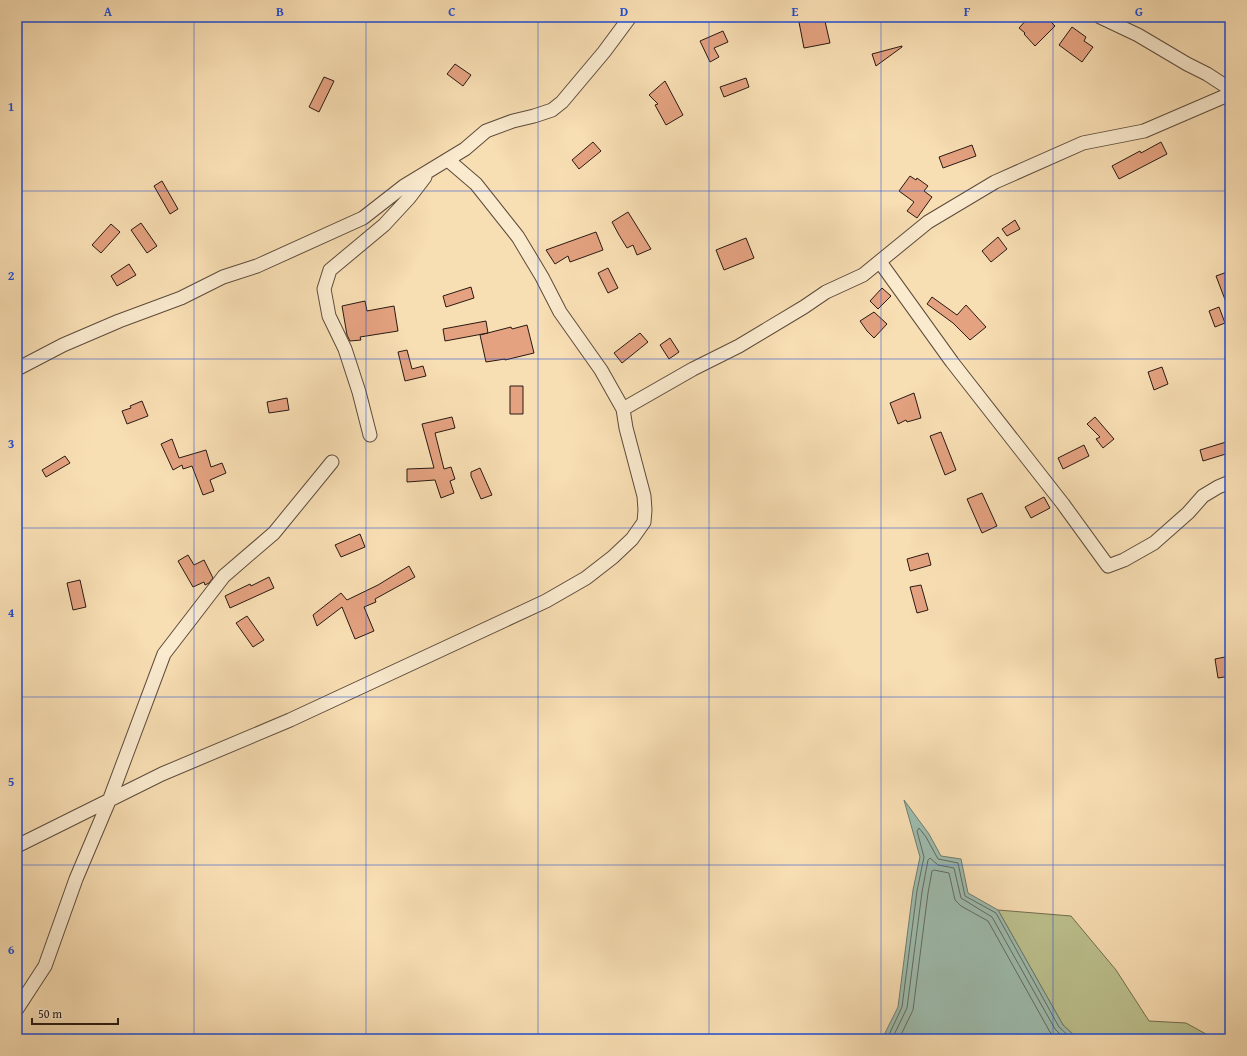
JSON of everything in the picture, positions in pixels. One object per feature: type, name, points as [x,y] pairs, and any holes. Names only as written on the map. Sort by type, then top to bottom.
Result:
[{"type":"street","points":[[17,369],[63,345],[119,321],[181,298],[223,277],[257,266],[363,218],[404,186],[465,149],[486,131],[552,110],[562,102],[604,52],[630,17]]},
{"type":"street","points":[[1100,17],[1130,31],[1207,74],[1230,89]]},
{"type":"street","points":[[623,409],[673,380],[739,346],[826,292],[863,275],[928,222],[995,182],[1083,143],[1144,131],[1230,94]]},
{"type":"street","points":[[17,846],[162,774],[290,720],[546,601],[586,578],[613,557],[632,539],[644,522],[644,496],[626,428],[623,409],[601,370],[560,312],[542,277],[518,237],[476,184],[448,160]]},
{"type":"street","points":[[370,435],[359,392],[344,349],[329,316],[324,289],[330,270],[384,225],[409,198],[428,172]]},
{"type":"street","points":[[880,262],[952,362],[1063,504],[1108,566],[1124,560],[1154,543],[1188,513],[1203,496],[1230,482]]},
{"type":"street","points":[[17,1009],[44,966],[76,879],[109,801],[164,654],[224,576],[274,533],[332,462]]},
{"type":"green space","points":[[998,910],[1071,916],[1116,970],[1149,1021],[1186,1023],[1215,1039],[1078,1039],[1063,1025]]},
{"type":"water","points":[[904,800],[929,834],[941,856],[961,859],[968,893],[998,910],[1063,1025],[1078,1039],[882,1039],[898,1007],[913,890],[920,857]]},
{"type":"building","points":[[798,17],[824,17],[830,43],[804,48]]},
{"type":"building","points":[[1029,17],[1046,17],[1055,26],[1035,46],[1019,28]]},
{"type":"building","points":[[1072,27],[1086,37],[1084,41],[1093,47],[1082,62],[1059,45]]},
{"type":"building","points":[[723,31],[728,42],[714,48],[719,57],[710,62],[700,41]]},
{"type":"building","points":[[902,47],[876,66],[872,54]]},
{"type":"building","points":[[455,64],[471,75],[463,86],[447,74]]},
{"type":"building","points":[[324,77],[334,81],[319,112],[309,107]]},
{"type":"building","points":[[746,78],[749,87],[724,97],[720,87]]},
{"type":"building","points":[[665,81],[683,115],[666,125],[655,105],[658,104],[649,95]]},
{"type":"building","points":[[593,142],[601,151],[579,169],[572,160]]},
{"type":"building","points":[[1161,142],[1167,154],[1119,179],[1112,166]]},
{"type":"building","points":[[972,145],[976,156],[943,168],[939,157]]},
{"type":"building","points":[[910,176],[916,180],[917,178],[928,186],[924,191],[932,197],[917,218],[907,211],[914,202],[899,191]]},
{"type":"building","points":[[162,181],[178,209],[170,214],[154,186]]},
{"type":"building","points":[[628,212],[651,249],[637,255],[633,245],[627,248],[612,222]]},
{"type":"building","points":[[1015,220],[1020,229],[1007,236],[1002,229]]},
{"type":"building","points":[[141,223],[157,246],[147,253],[131,230]]},
{"type":"building","points":[[111,224],[120,232],[101,253],[92,245]]},
{"type":"building","points":[[596,232],[603,250],[570,262],[568,256],[555,264],[546,250]]},
{"type":"building","points":[[998,237],[1007,249],[991,262],[982,251]]},
{"type":"building","points":[[746,238],[754,258],[724,270],[716,250]]},
{"type":"building","points":[[129,264],[136,275],[117,286],[111,276]]},
{"type":"building","points":[[608,268],[618,288],[608,293],[598,273]]},
{"type":"building","points":[[1230,271],[1230,310],[1229,310],[1216,276]]},
{"type":"building","points":[[471,287],[474,298],[446,307],[443,296]]},
{"type":"building","points":[[882,288],[891,296],[878,309],[870,301]]},
{"type":"building","points":[[932,297],[957,315],[966,305],[986,327],[970,340],[953,323],[927,304]]},
{"type":"building","points":[[365,301],[367,311],[394,306],[398,331],[360,337],[361,340],[350,341],[347,335],[342,306]]},
{"type":"building","points":[[1219,307],[1225,323],[1215,327],[1209,311]]},
{"type":"building","points":[[874,312],[887,324],[874,338],[860,321]]},
{"type":"building","points":[[486,321],[488,333],[445,341],[443,329]]},
{"type":"building","points":[[527,325],[534,353],[505,360],[486,362],[480,335],[511,327],[512,329]]},
{"type":"building","points":[[640,333],[648,342],[622,363],[614,353]]},
{"type":"building","points":[[670,338],[679,352],[669,359],[660,345]]},
{"type":"building","points":[[407,350],[412,369],[423,366],[426,376],[405,381],[398,352]]},
{"type":"building","points":[[1162,367],[1168,384],[1154,390],[1148,372]]},
{"type":"building","points":[[510,386],[523,386],[523,414],[510,414]]},
{"type":"building","points":[[914,393],[921,418],[907,422],[906,420],[898,424],[890,403]]},
{"type":"building","points":[[287,398],[289,410],[269,413],[267,402]]},
{"type":"building","points":[[142,401],[148,416],[127,424],[122,411],[131,408],[130,406]]},
{"type":"building","points":[[452,417],[455,428],[435,433],[444,469],[451,467],[455,479],[450,481],[454,493],[441,498],[435,480],[407,482],[407,469],[434,468],[422,424]]},
{"type":"building","points":[[1095,417],[1114,439],[1103,448],[1096,439],[1100,437],[1087,424]]},
{"type":"building","points":[[941,432],[956,470],[945,475],[930,436]]},
{"type":"building","points":[[172,439],[179,458],[206,450],[211,467],[222,463],[226,473],[210,480],[214,491],[203,495],[192,466],[183,469],[182,465],[173,470],[161,444]]},
{"type":"building","points":[[1226,442],[1229,453],[1203,461],[1200,450]]},
{"type":"building","points":[[1084,445],[1089,456],[1063,469],[1058,458]]},
{"type":"building","points":[[65,456],[70,463],[46,477],[42,470]]},
{"type":"building","points":[[480,468],[492,495],[481,499],[471,476],[471,472]]},
{"type":"building","points":[[982,493],[997,526],[982,533],[967,499]]},
{"type":"building","points":[[1044,497],[1050,508],[1031,518],[1025,507]]},
{"type":"building","points":[[360,534],[365,547],[341,557],[335,545]]},
{"type":"building","points":[[928,553],[931,565],[910,571],[907,559]]},
{"type":"building","points":[[188,555],[194,565],[204,560],[213,578],[209,583],[205,585],[204,582],[193,587],[178,561]]},
{"type":"building","points":[[409,566],[415,577],[375,599],[376,602],[364,607],[374,631],[355,639],[342,607],[317,626],[313,615],[341,593],[347,600],[378,585]]},
{"type":"building","points":[[269,577],[274,588],[230,608],[225,596]]},
{"type":"building","points":[[80,580],[86,607],[73,610],[67,583]]},
{"type":"building","points":[[921,585],[928,610],[917,613],[910,587]]},
{"type":"building","points":[[247,616],[264,640],[253,647],[236,623]]},
{"type":"building","points":[[1230,656],[1230,676],[1218,678],[1215,659]]}]
